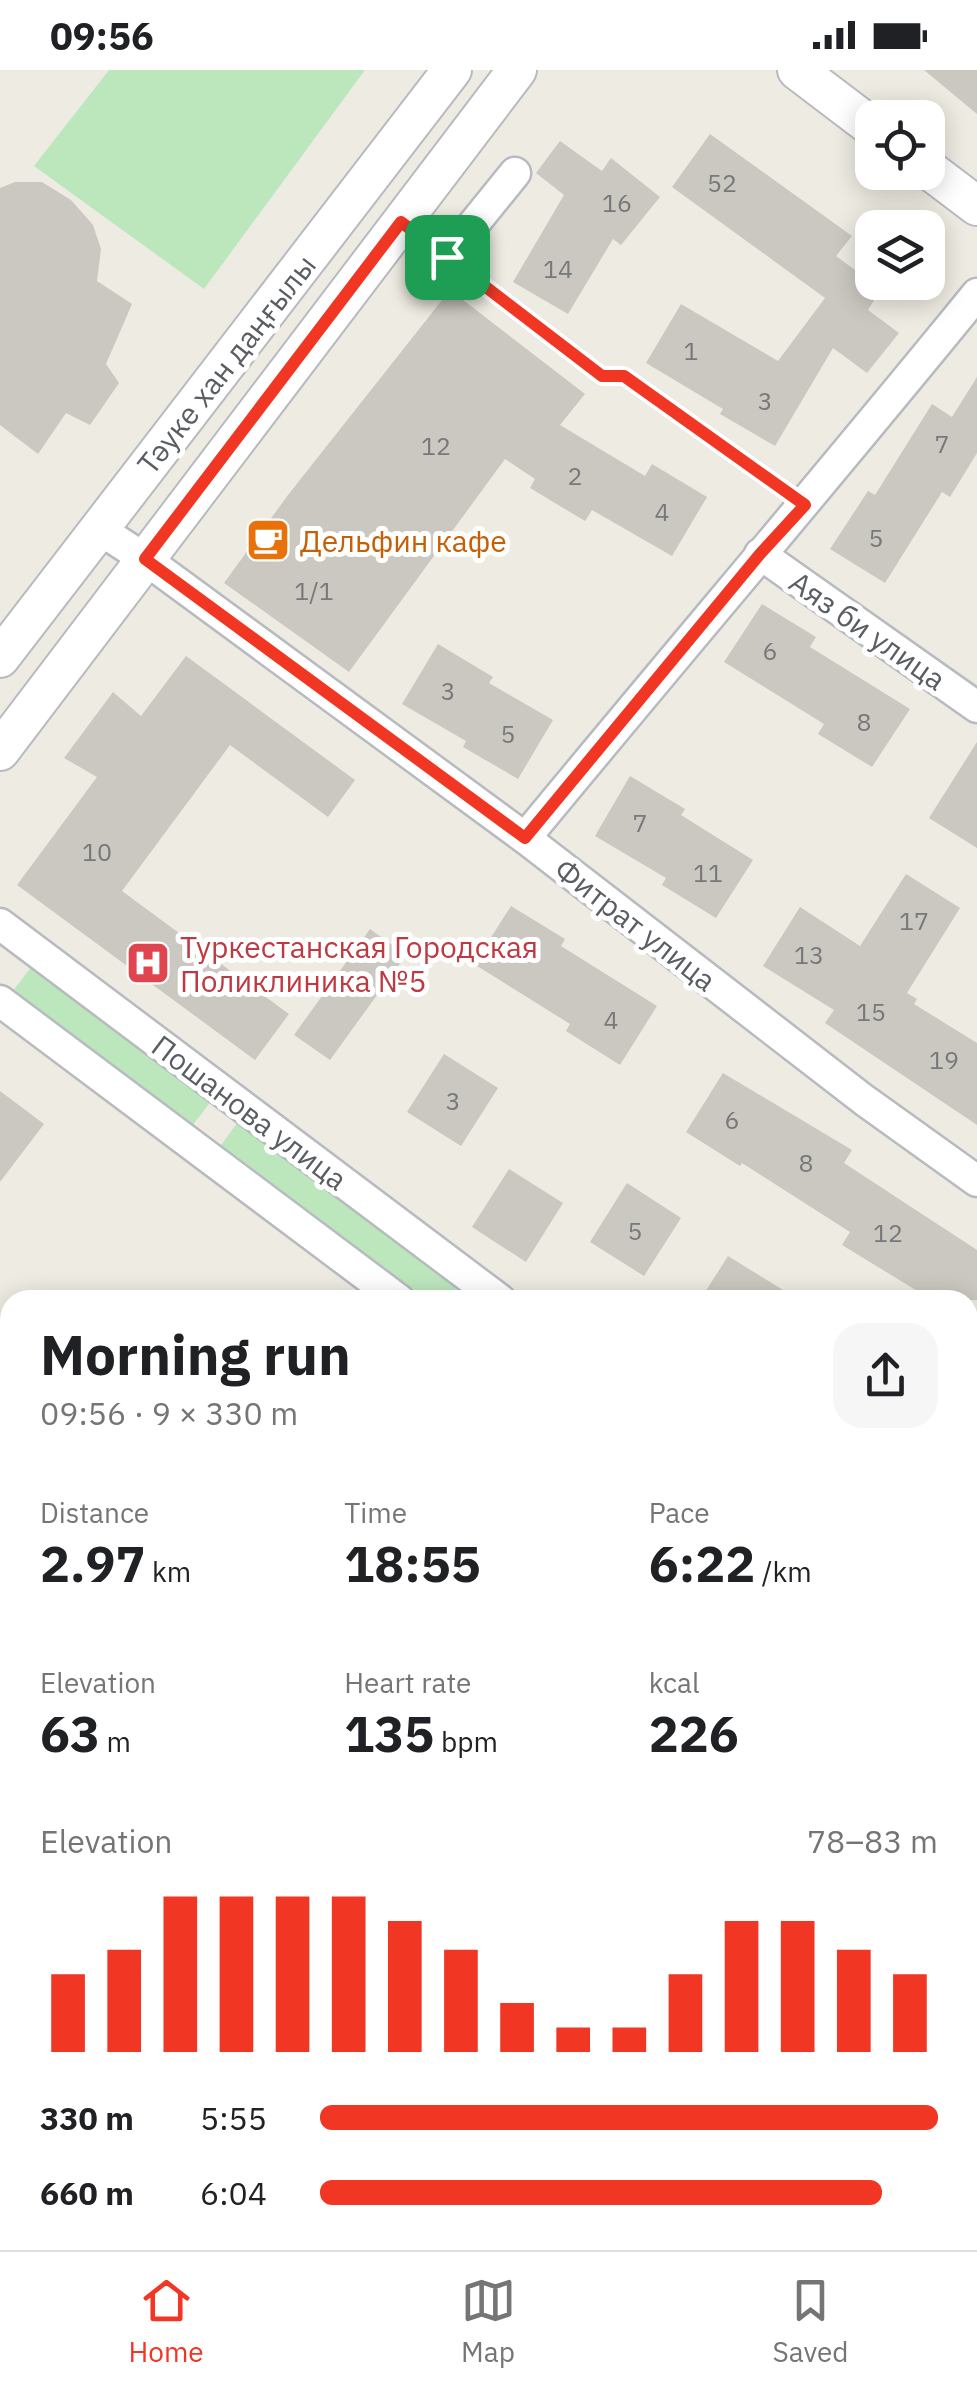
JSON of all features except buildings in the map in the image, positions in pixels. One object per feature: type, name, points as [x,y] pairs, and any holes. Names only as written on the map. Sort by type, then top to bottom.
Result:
[{"type":"street","name":"Тәуке хан даңғылы","points":[[0,658],[452,70]]},
{"type":"street","name":"Тәуке хан даңғылы","points":[[0,750],[517,70]]},
{"type":"street","points":[[797,70],[855,114]]},
{"type":"street","points":[[447,257],[516,172]]},
{"type":"street","points":[[945,182],[977,206]]},
{"type":"street","points":[[525,838],[977,294]]},
{"type":"street","name":"Фитрат улица","points":[[99,529],[525,838],[864,1100],[977,1181]]},
{"type":"street","name":"Аяз би улица","points":[[760,554],[977,707]]},
{"type":"street","name":"Пошанова улица","points":[[0,924],[487,1290]]},
{"type":"street","name":"Пошанова улица","points":[[0,1001],[386,1290]]},
{"type":"lane","points":[[401,222],[602,376],[624,376],[805,505]]},
{"type":"green space","points":[[109,70],[365,70],[204,289],[34,166]]},
{"type":"green space","points":[[32,966],[212,1100],[192,1126],[12,992]]},
{"type":"green space","points":[[238,1122],[463,1290],[409,1290],[219,1148]]},
{"type":"place","name":"Дельфин кафе","points":[[268,540]]},
{"type":"place","name":"Туркестанская Городская Поликлиника №5","points":[[148,963]]},
{"type":"route","points":[[401,222],[447,257],[602,376],[624,376],[805,505],[525,838],[145,559],[401,222]]}]
